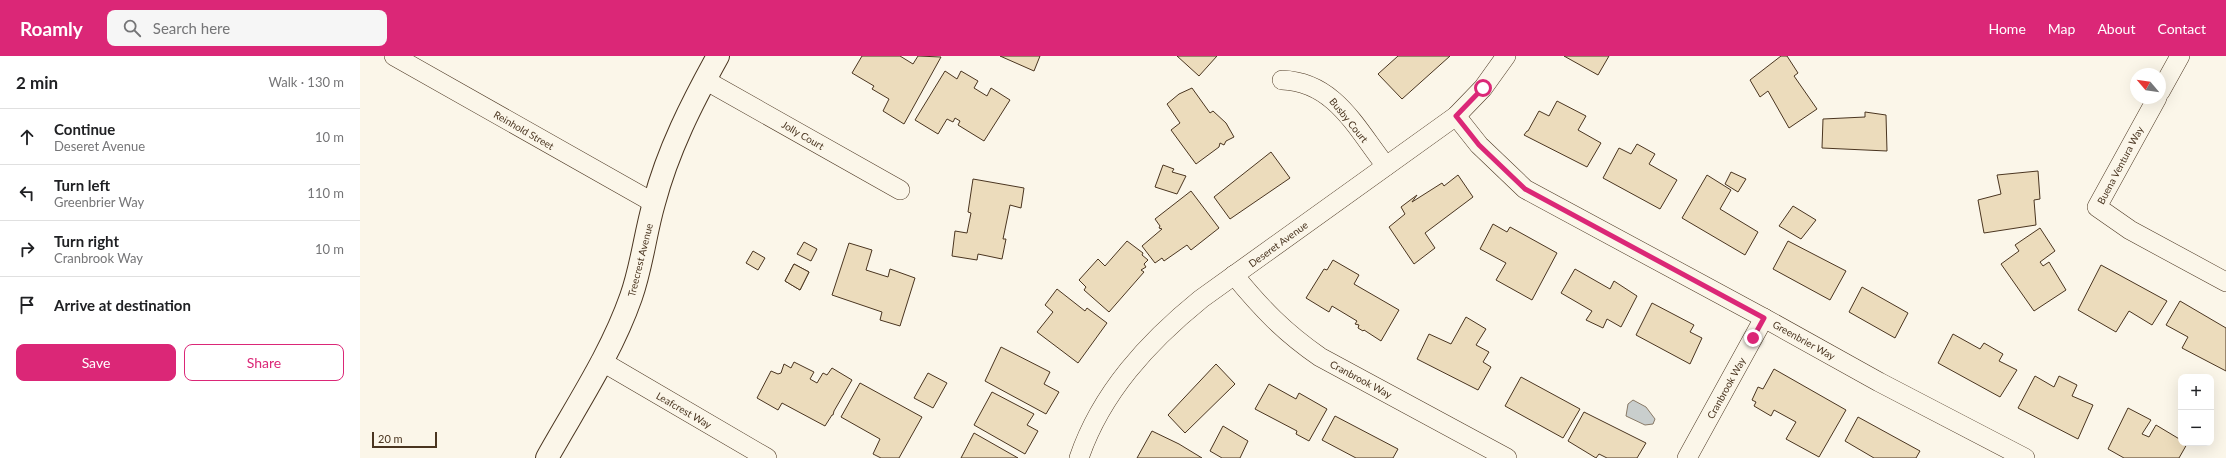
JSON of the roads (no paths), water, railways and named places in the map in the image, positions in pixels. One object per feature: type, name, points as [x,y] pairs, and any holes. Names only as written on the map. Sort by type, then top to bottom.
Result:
[{"type":"street","name":"Reinhold Street","points":[[394,56],[654,203]]},
{"type":"street","name":"Treecrest Avenue","points":[[547,458],[617,331],[631,297],[642,261],[654,203],[670,150],[718,56]]},
{"type":"street","name":"Deseret Avenue","points":[[1080,458],[1085,442],[1103,406],[1123,376],[1146,348],[1172,322],[1234,275],[1456,116],[1483,88],[1506,56]]},
{"type":"street","points":[[2166,81],[2180,56]]},
{"type":"street","name":"Jolly Court","points":[[705,80],[900,190]]},
{"type":"street","name":"Busby Court","points":[[1282,80],[1304,82],[1327,93],[1340,106],[1386,166]]},
{"type":"street","name":"Buena Ventura Way","points":[[2154,104],[2097,207],[2130,230],[2226,282]]},
{"type":"street","name":"Greenbrier Way","points":[[1456,116],[1479,145],[1525,189],[1879,382],[2025,458]]},
{"type":"street","name":"Cranbrook Way","points":[[1234,275],[1260,308],[1295,339],[1320,357],[1506,458]]},
{"type":"street","name":"Cranbrook Way","points":[[1687,458],[1764,318]]},
{"type":"street","name":"Leafcrest Way","points":[[601,361],[767,458]]}]
